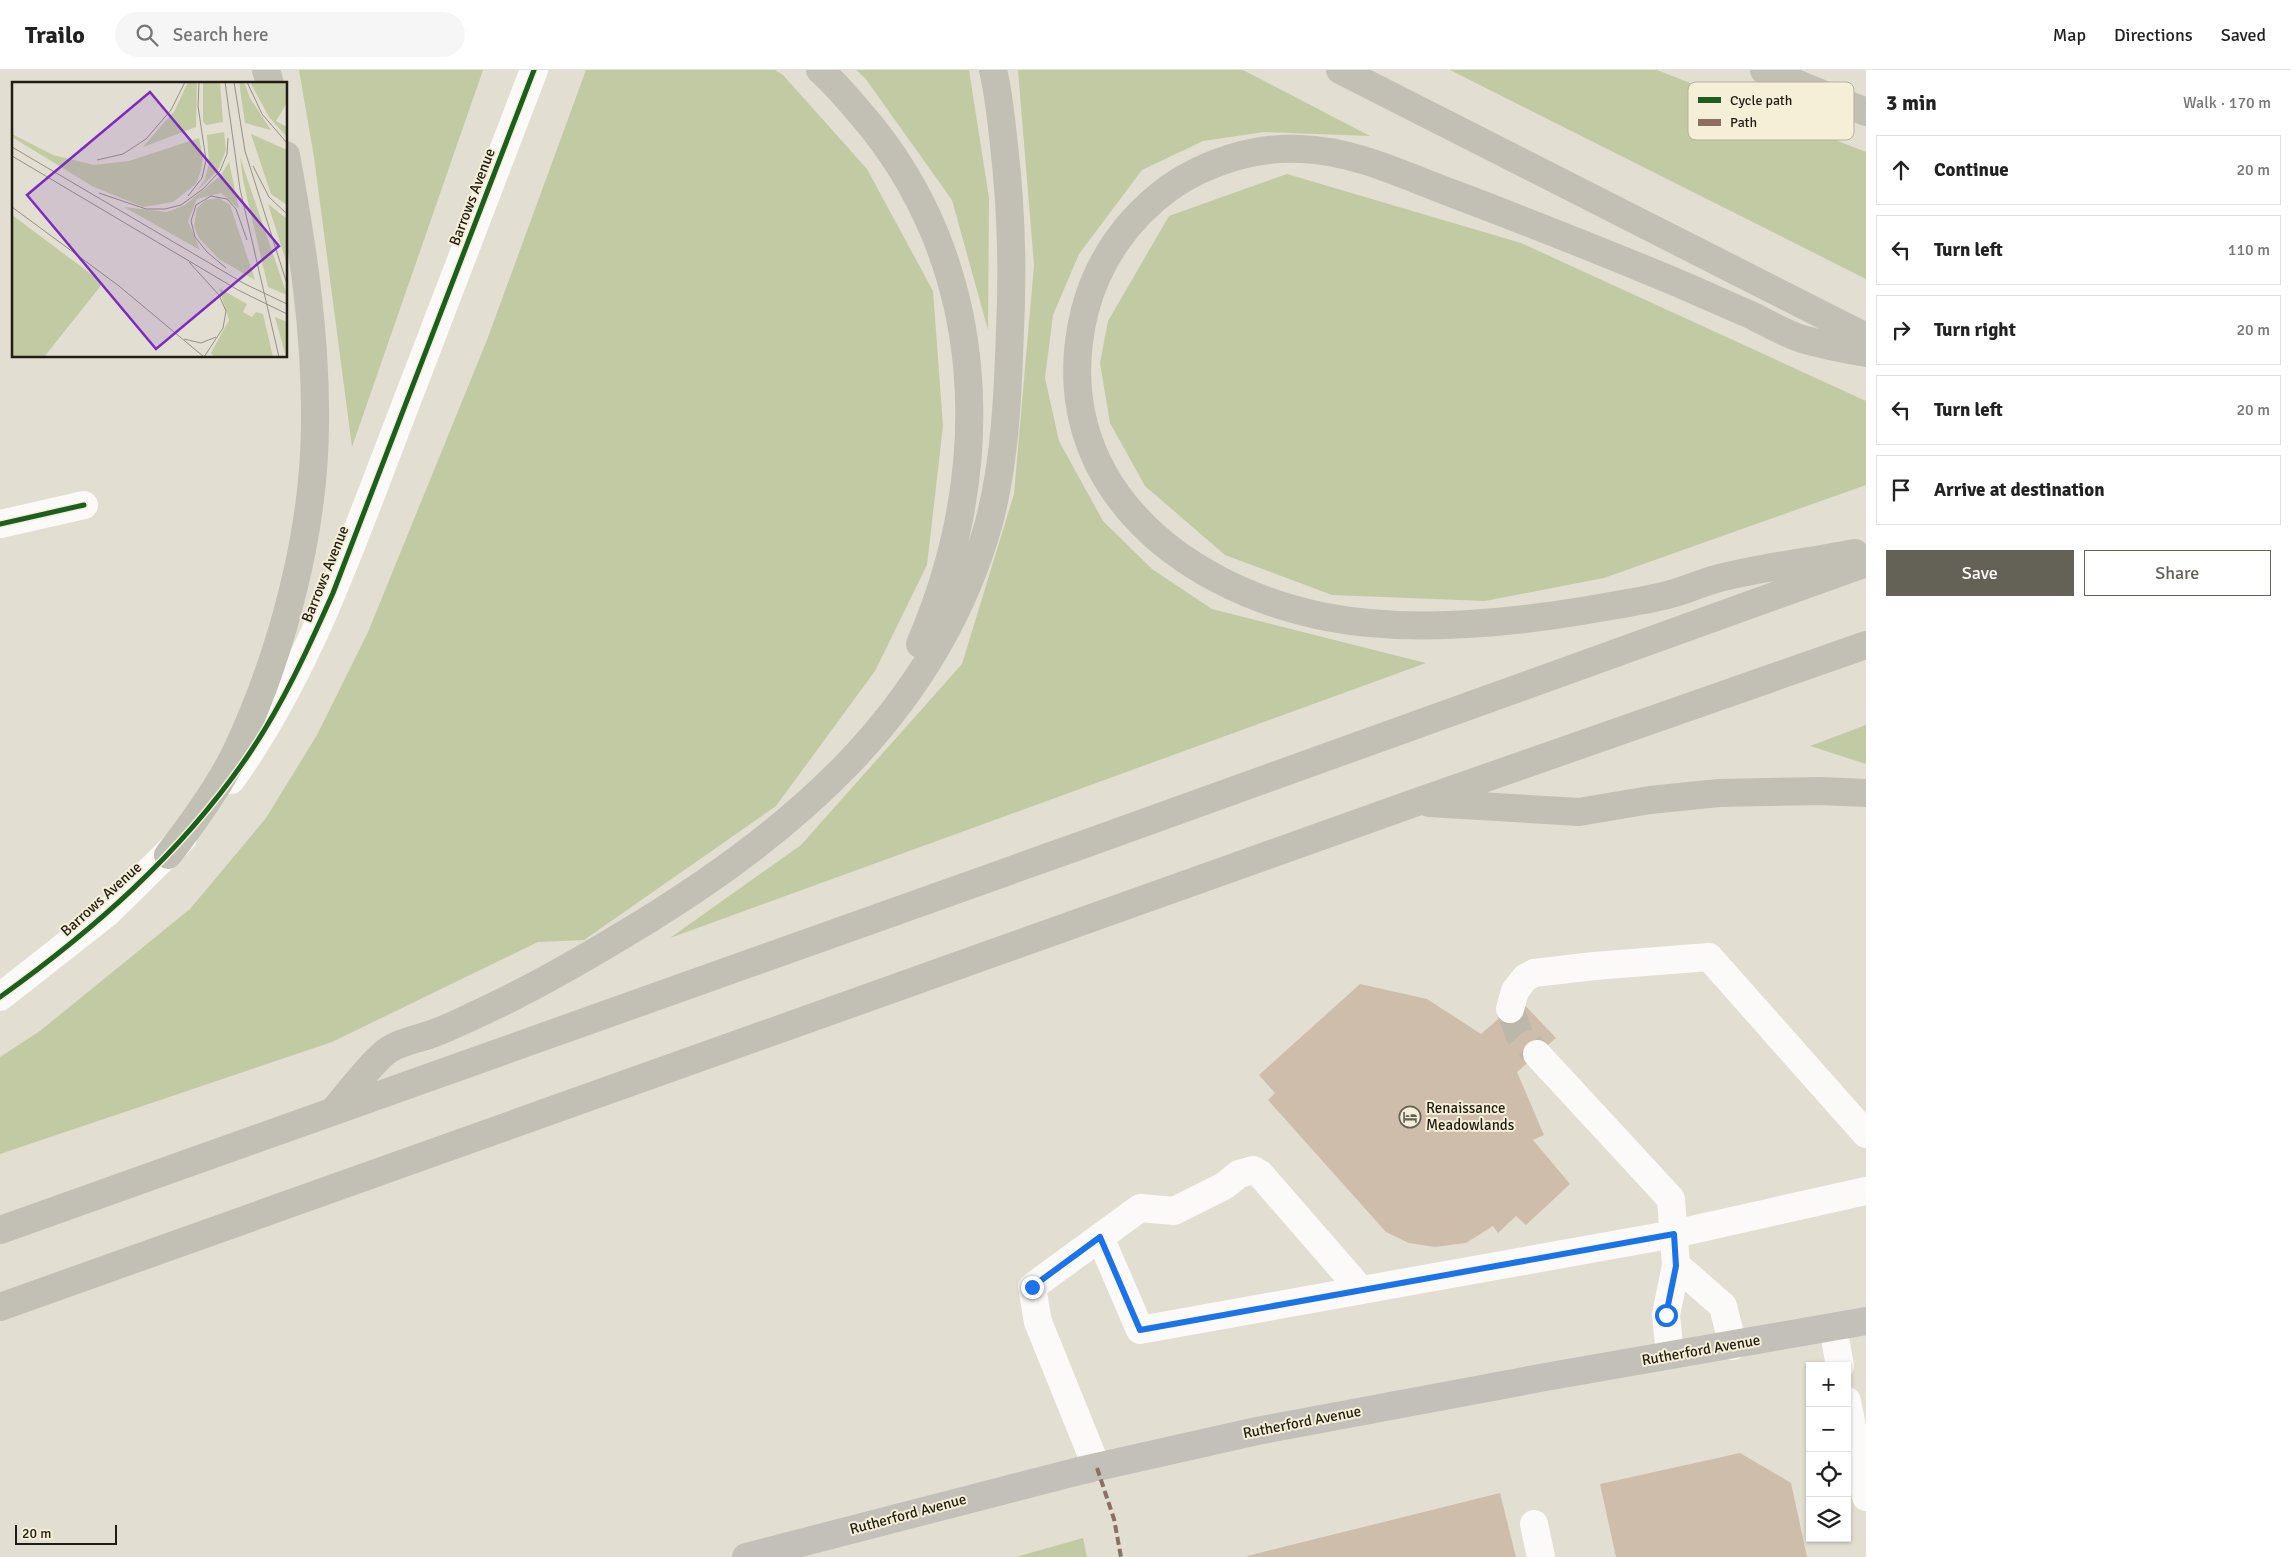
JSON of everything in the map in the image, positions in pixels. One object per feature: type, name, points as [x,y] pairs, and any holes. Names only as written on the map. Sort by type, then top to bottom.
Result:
[{"type":"highway","points":[[816,796],[881,712],[918,650],[932,617],[960,520],[970,422],[970,385],[961,316],[949,272],[927,215],[892,154],[872,126],[820,70]]},
{"type":"highway","points":[[333,1112],[388,1049],[436,1032],[483,1011],[622,936],[722,871],[816,796],[842,772],[888,719],[931,659],[964,591],[988,524],[1000,458],[1011,306],[1008,192],[1000,112],[993,70]]},
{"type":"highway","points":[[1340,70],[1866,337]]},
{"type":"highway","points":[[1764,70],[1793,82]]},
{"type":"highway","points":[[1854,107],[1866,112]]},
{"type":"highway","points":[[1866,353],[1799,338],[1589,246],[1391,170],[1345,155],[1297,148],[1248,154],[1215,164],[1176,184],[1138,214],[1108,253],[1094,283],[1082,323],[1077,372],[1082,417],[1096,459],[1117,496],[1148,531],[1167,548],[1209,576],[1258,598],[1313,614],[1388,624],[1475,623],[1522,619],[1634,602],[1671,594],[1717,579],[1866,551]]},
{"type":"highway","points":[[168,855],[213,792],[245,730],[280,632],[306,529],[314,463],[314,376],[307,287],[288,168]]},
{"type":"highway","points":[[0,1230],[1110,835],[1866,563]]},
{"type":"highway","points":[[0,1307],[1418,802],[1866,645]]},
{"type":"highway","points":[[1418,802],[1579,812],[1650,800],[1719,793],[1820,791],[1866,793]]},
{"type":"main road","name":"Rutherford Avenue","points":[[746,1557],[962,1500],[1313,1420],[1866,1321]]},
{"type":"street","name":"Barrows Avenue","points":[[0,997],[99,919],[168,855],[206,812],[248,757],[269,722],[304,657],[336,585],[534,70]]},
{"type":"street","points":[[0,524],[84,505]]},
{"type":"street","points":[[1510,1009],[1515,991],[1525,978],[1534,973],[1594,966],[1709,957],[1866,1134]]},
{"type":"street","points":[[1537,1054],[1671,1199],[1676,1266],[1666,1315],[1670,1355]]},
{"type":"street","points":[[1097,1468],[1038,1322],[1032,1287],[1140,1208],[1174,1210],[1224,1186],[1239,1174],[1254,1170],[1260,1174],[1362,1290]]},
{"type":"street","points":[[1100,1237],[1140,1330],[1674,1234],[1866,1191]]},
{"type":"street","points":[[1676,1266],[1722,1306],[1733,1346]]},
{"type":"street","points":[[1833,1327],[1839,1362]]},
{"type":"street","points":[[1848,1407],[1866,1497]]},
{"type":"street","points":[[1534,1524],[1541,1557]]},
{"type":"green space","points":[[299,70],[483,70],[352,447],[314,157]]},
{"type":"green space","points":[[586,70],[775,70],[783,75],[867,169],[933,291],[943,426],[927,565],[875,671],[776,806],[584,940],[538,942],[332,1042],[0,1154],[0,1057],[40,1031],[190,909],[266,818],[317,735],[368,632],[487,340]]},
{"type":"green space","points":[[856,70],[969,70],[989,198],[988,330],[952,200],[865,78]]},
{"type":"green space","points":[[1018,70],[1243,70],[1370,136],[1264,132],[1203,141],[1142,170],[1079,254],[1053,315],[1045,378],[1059,441],[1103,521],[1152,569],[1212,609],[1426,663],[670,938],[801,845],[962,664],[1014,494],[1034,265]]},
{"type":"green space","points":[[1450,70],[1657,70],[1688,82],[1688,140],[1835,140],[1866,152],[1866,279]]},
{"type":"green space","points":[[1287,174],[1521,243],[1866,401],[1866,485],[1604,578],[1485,601],[1332,595],[1225,555],[1145,486],[1110,423],[1100,363],[1108,321],[1169,216]]},
{"type":"green space","points":[[1866,725],[1866,764],[1810,746]]},
{"type":"green space","points":[[1083,1538],[1087,1557],[1016,1557]]},
{"type":"building","name":"Renaissance Meadowlands","points":[[1360,984],[1427,999],[1481,1034],[1520,1000],[1556,1038],[1517,1072],[1544,1135],[1533,1140],[1570,1184],[1526,1225],[1516,1216],[1498,1233],[1493,1226],[1466,1243],[1435,1247],[1409,1243],[1386,1232],[1268,1100],[1275,1093],[1259,1075]]},
{"type":"building","points":[[1740,1453],[1791,1483],[1807,1557],[1616,1557],[1600,1484]]},
{"type":"building","points":[[1500,1493],[1516,1557],[1247,1557],[1247,1556]]},
{"type":"tunnel","points":[[1510,1009],[1519,1034],[1537,1054]]},
{"type":"marked path","points":[[1097,1468],[1114,1519],[1121,1557]]},
{"type":"cycle path","points":[[0,997],[69,945],[134,888],[165,857],[194,826],[221,792],[247,757],[272,718],[304,656],[333,593],[534,70]]},
{"type":"cycle path","points":[[0,524],[84,505]]},
{"type":"place","name":"Renaissance Meadowlands","points":[[1410,1117]]},
{"type":"route","points":[[1032,1287],[1100,1237],[1140,1330],[1674,1234],[1676,1266],[1666,1315]]}]
